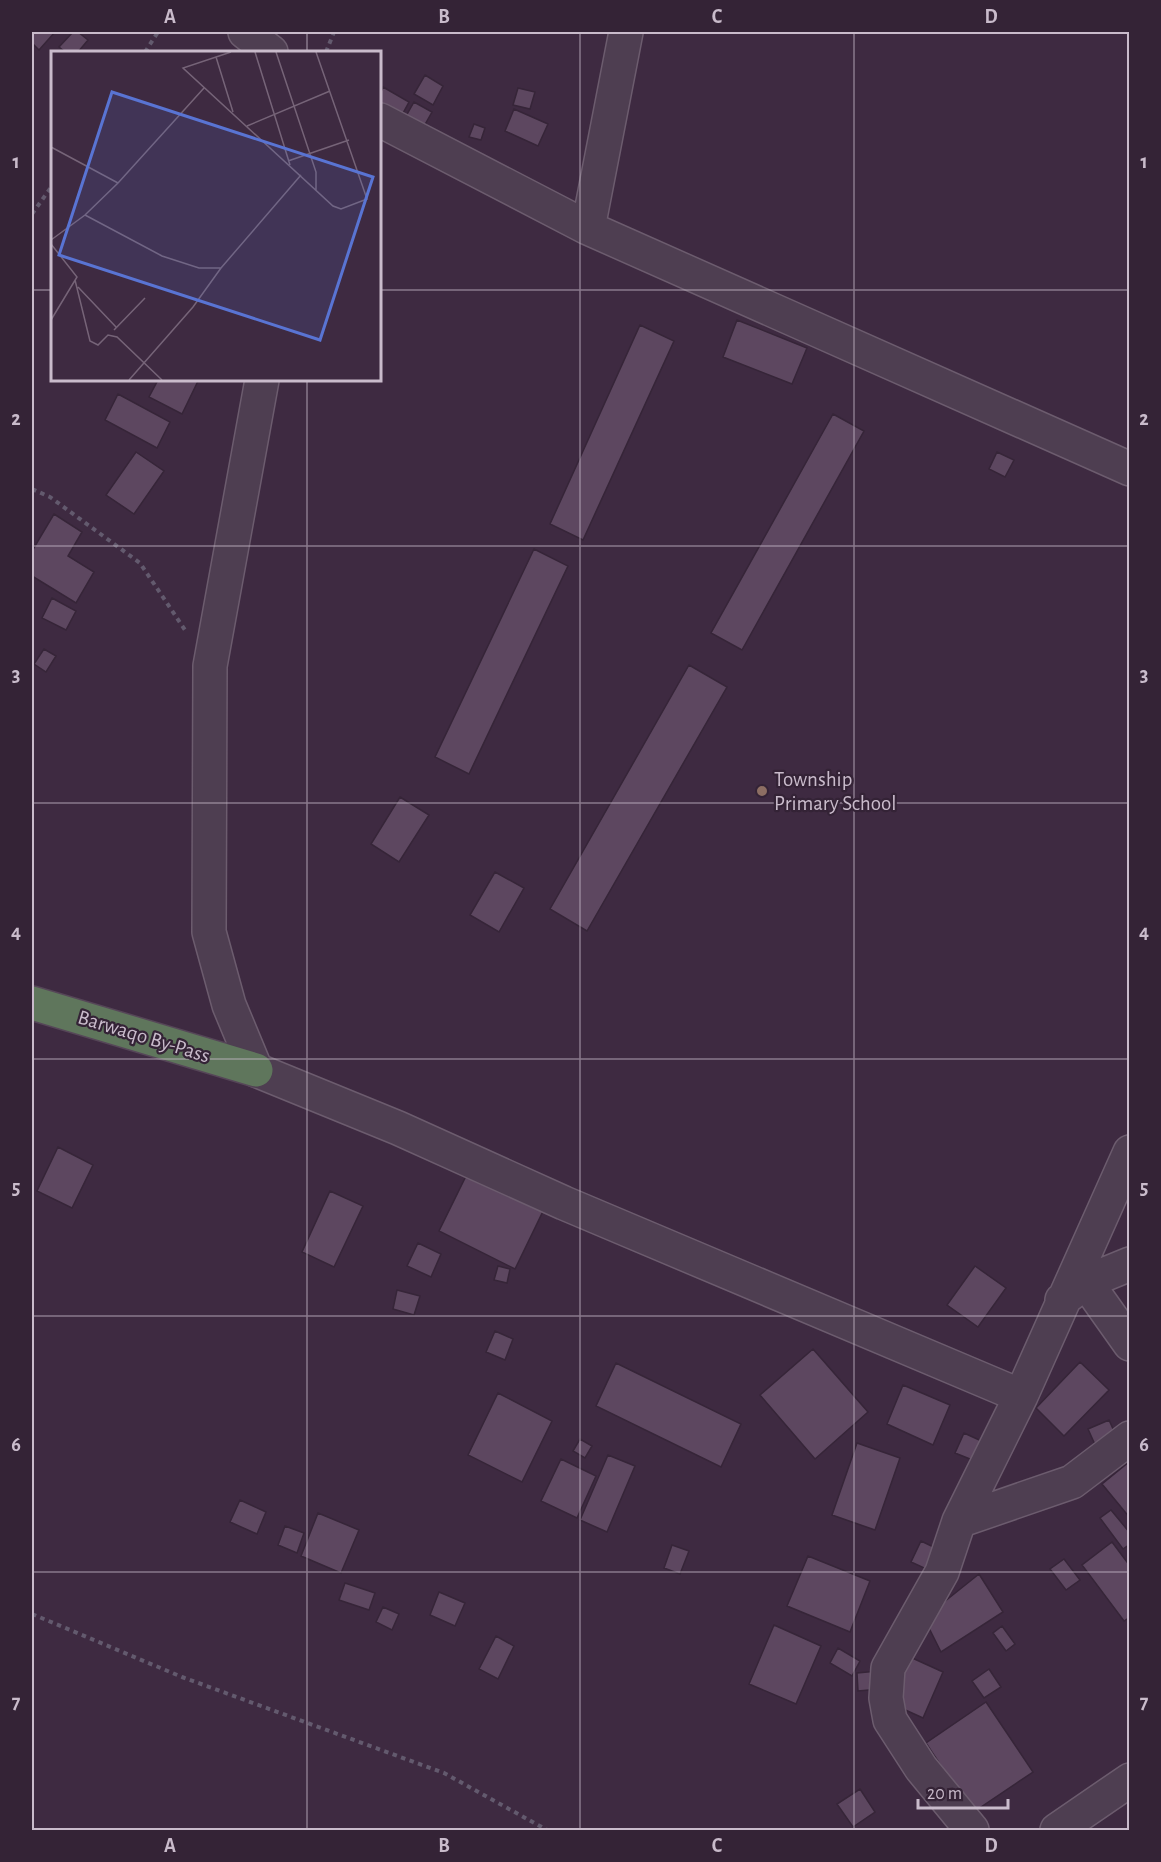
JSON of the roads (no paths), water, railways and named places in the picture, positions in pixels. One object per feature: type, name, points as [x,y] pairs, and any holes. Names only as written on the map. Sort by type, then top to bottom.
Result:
[{"type":"highway","name":"Barwaqo By-Pass","points":[[32,1003],[256,1070]]},
{"type":"street","points":[[245,32],[270,51]]},
{"type":"street","points":[[588,228],[626,32]]},
{"type":"street","points":[[381,121],[588,228],[1130,469]]},
{"type":"street","points":[[262,381],[210,666],[209,932],[230,1005],[256,1070],[398,1128],[564,1203],[1021,1396]]},
{"type":"street","points":[[972,1830],[921,1768],[890,1720],[886,1698],[888,1668],[942,1572],[959,1521],[1074,1291],[1130,1152]]},
{"type":"street","points":[[1074,1291],[1130,1264]]},
{"type":"street","points":[[1074,1291],[1130,1344]]},
{"type":"street","points":[[959,1521],[1072,1482],[1130,1438]]},
{"type":"street","points":[[1057,1830],[1130,1780]]},
{"type":"place","name":"Township Primary School","points":[[762,791]]}]
